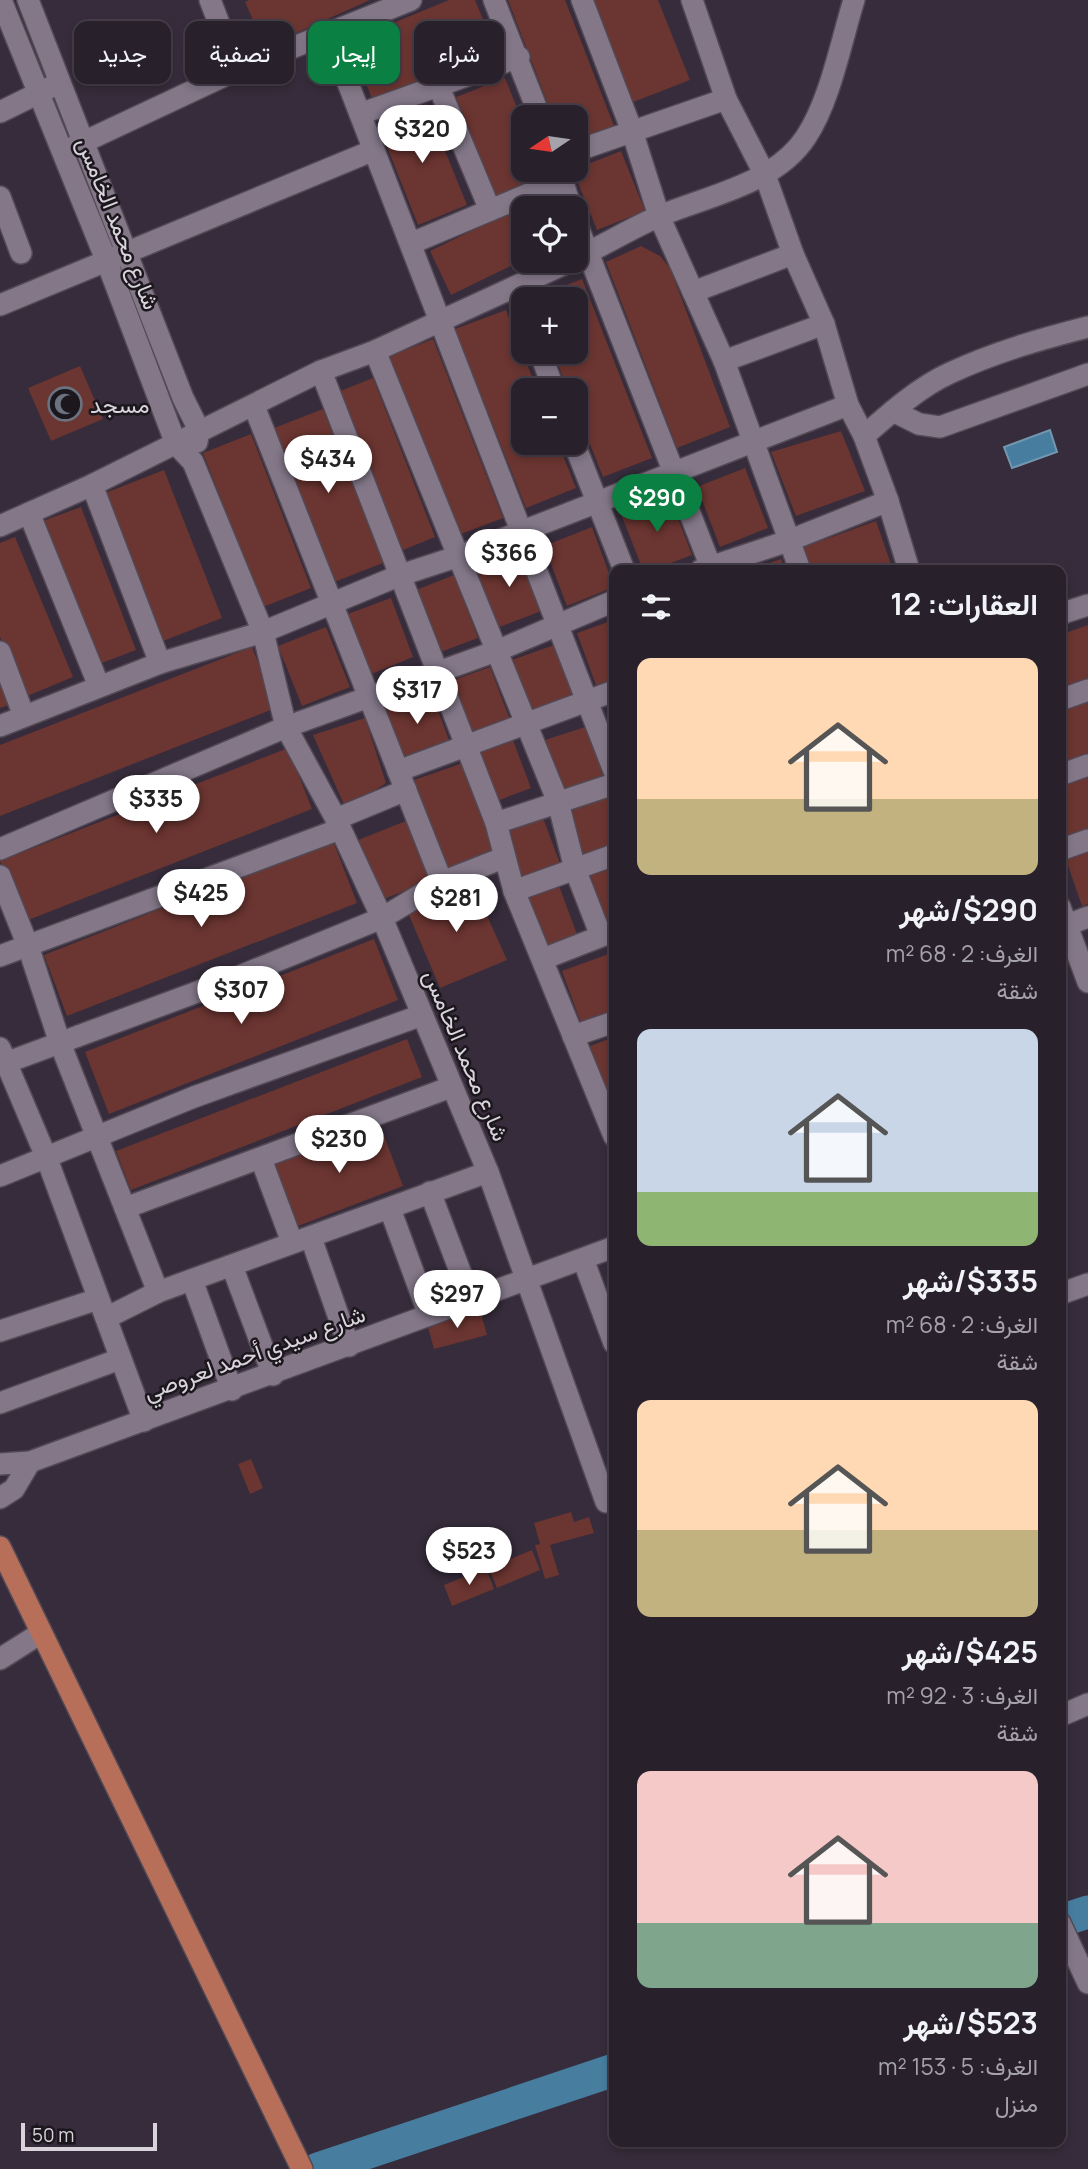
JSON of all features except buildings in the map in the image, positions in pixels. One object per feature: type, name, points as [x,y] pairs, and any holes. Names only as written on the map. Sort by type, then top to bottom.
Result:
[{"type":"main road","points":[[0,1547],[302,2169]]},
{"type":"street","name":"شارع محمد الخامس","points":[[1,0],[62,152],[117,257],[176,444],[193,462],[263,632],[286,727],[338,824],[382,918],[488,1172],[569,1403],[606,1502],[609,1501]]},
{"type":"street","points":[[28,0],[85,143],[117,257],[199,430],[193,462]]},
{"type":"street","points":[[209,0],[217,21]]},
{"type":"street","points":[[360,21],[411,0]]},
{"type":"street","points":[[494,0],[519,57],[536,105]]},
{"type":"street","points":[[582,0],[632,131],[659,216],[724,361],[798,565]]},
{"type":"street","points":[[692,0],[726,99],[765,175],[793,254],[824,324],[848,405],[864,436],[907,565]]},
{"type":"street","points":[[588,252],[659,216],[765,175],[806,138],[817,116],[854,0]]},
{"type":"street","points":[[360,114],[519,57]]},
{"type":"street","points":[[0,112],[59,82]]},
{"type":"street","points":[[62,152],[208,84]]},
{"type":"street","points":[[348,84],[609,759]]},
{"type":"street","points":[[438,85],[490,209]]},
{"type":"street","points":[[588,147],[726,99]]},
{"type":"street","points":[[0,305],[374,150]]},
{"type":"street","points":[[412,243],[546,182]]},
{"type":"street","points":[[0,197],[21,253]]},
{"type":"street","points":[[693,292],[793,254]]},
{"type":"street","points":[[515,287],[545,273]]},
{"type":"street","points":[[584,273],[672,473],[706,565]]},
{"type":"street","points":[[0,526],[92,485],[321,371],[375,351],[511,289]]},
{"type":"street","points":[[724,361],[824,324]]},
{"type":"street","points":[[864,436],[893,411],[948,373],[1023,344],[1088,327]]},
{"type":"street","points":[[375,351],[456,557],[499,650],[558,802],[575,869],[608,933],[543,960]]},
{"type":"street","points":[[321,371],[398,576],[496,823],[503,858],[514,891],[573,1036],[608,1105]]},
{"type":"street","points":[[893,411],[919,424],[947,426],[993,406],[1088,374]]},
{"type":"street","points":[[0,726],[160,663],[263,632],[398,576],[456,557],[848,405]]},
{"type":"street","points":[[254,406],[442,882]]},
{"type":"street","points":[[579,455],[622,565]]},
{"type":"street","points":[[92,485],[160,663]]},
{"type":"street","points":[[720,565],[789,541],[888,501]]},
{"type":"street","points":[[29,513],[99,687]]},
{"type":"street","points":[[0,849],[286,727],[499,650],[556,623],[609,603]]},
{"type":"street","points":[[1066,612],[1088,605]]},
{"type":"street","points":[[0,652],[24,716]]},
{"type":"street","points":[[1066,698],[1088,690]]},
{"type":"street","points":[[0,956],[338,824],[402,781],[466,746],[609,693]]},
{"type":"street","points":[[1066,773],[1088,765]]},
{"type":"street","points":[[496,823],[609,787]]},
{"type":"street","points":[[1066,848],[1088,840]]},
{"type":"street","points":[[514,891],[609,857]]},
{"type":"street","points":[[144,1421],[47,1159],[4,1055],[60,1044],[382,918],[442,882],[503,858]]},
{"type":"street","points":[[0,876],[28,946],[60,1044],[158,1292]]},
{"type":"street","points":[[1066,915],[1088,917]]},
{"type":"street","points":[[1066,923],[1087,978]]},
{"type":"street","points":[[0,1177],[194,1097],[422,1015]]},
{"type":"street","points":[[573,1036],[609,1024]]},
{"type":"street","points":[[125,1208],[451,1087]]},
{"type":"street","points":[[261,1159],[302,1240],[349,1346]]},
{"type":"street","points":[[0,1331],[102,1309],[158,1292],[488,1172]]},
{"type":"street","points":[[430,1192],[471,1300]]},
{"type":"street","points":[[390,1209],[429,1315]]},
{"type":"street","name":"شارع سيدي أحمد لعروصي","points":[[0,1464],[30,1462],[273,1375],[609,1249]]},
{"type":"street","points":[[583,1259],[609,1329]]},
{"type":"street","points":[[232,1266],[273,1375]]},
{"type":"street","points":[[192,1280],[232,1390]]},
{"type":"street","points":[[1066,1292],[1088,1284]]},
{"type":"street","points":[[0,1403],[120,1359]]},
{"type":"street","points":[[0,1498],[13,1489],[30,1462]]},
{"type":"street","points":[[0,1659],[41,1633]]},
{"type":"street","points":[[1066,1713],[1088,1704]]},
{"type":"street","points":[[1066,1936],[1088,1983]]},
{"type":"water","points":[[1050,430],[1057,452],[1012,468],[1004,447]]},
{"type":"waterway","points":[[1066,1919],[1088,1912]]},
{"type":"waterway","points":[[318,2169],[609,2072]]},
{"type":"place","name":"مسجد","points":[[65,404]]}]
